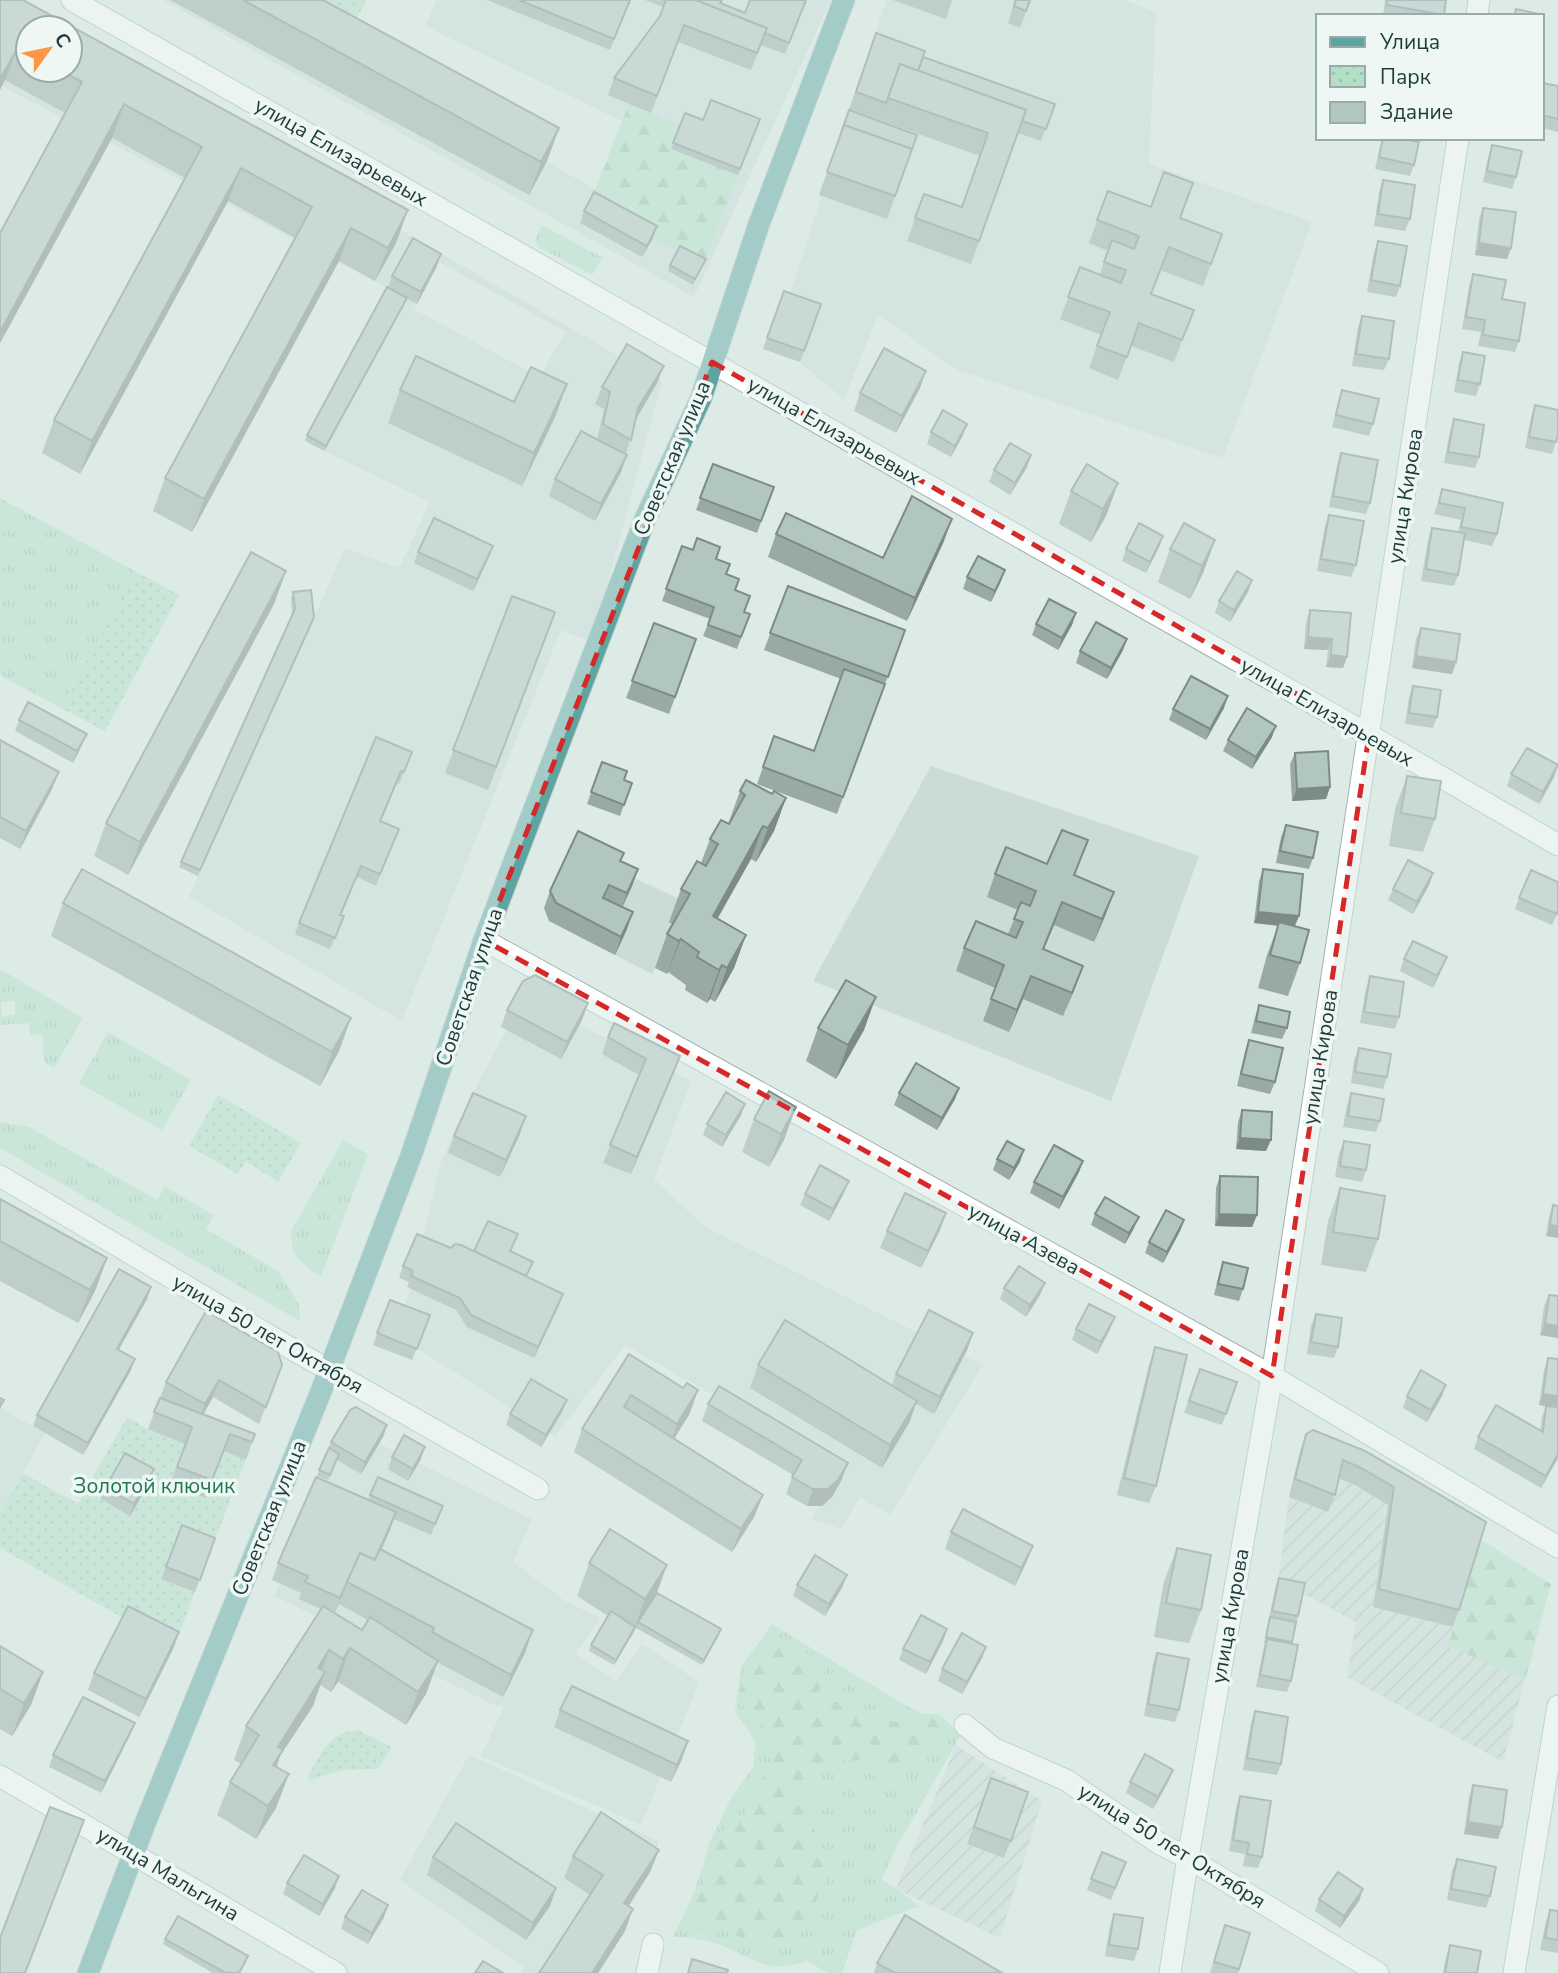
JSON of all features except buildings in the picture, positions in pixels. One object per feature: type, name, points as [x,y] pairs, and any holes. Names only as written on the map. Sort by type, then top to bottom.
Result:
[{"type":"main road","name":"Советская улица","points":[[88,1973],[412,1153],[484,940],[645,519],[701,398],[759,224],[845,0]]},
{"type":"street","name":"улица Елизарьевых","points":[[72,0],[1369,735],[1558,845]]},
{"type":"street","name":"улица Кирова","points":[[1170,1973],[1272,1376],[1458,140]]},
{"type":"street","name":"улица Азева","points":[[484,940],[1272,1376],[1558,1547]]},
{"type":"street","name":"улица 50 лет Октября","points":[[0,1176],[328,1370],[538,1489]]},
{"type":"street","points":[[1514,1973],[1558,1706]]},
{"type":"street","name":"улица 50 лет Октября","points":[[965,1725],[993,1748],[1066,1780],[1160,1844],[1188,1858],[1378,1973]]},
{"type":"street","name":"улица Мальгина","points":[[0,1776],[336,1973]]},
{"type":"street","points":[[647,1973],[653,1944]]},
{"type":"highlighted area","points":[[712,362],[1369,735],[1272,1376],[484,940]]},
{"type":"shaded area","points":[[0,0],[14,14],[14,84],[84,84],[84,47],[662,381],[592,642],[561,630],[402,1021],[189,897],[345,548],[399,568],[430,502],[324,451],[404,303],[387,288],[0,85]],"holes":[[[439,262],[566,332],[539,377],[414,309]]]},
{"type":"shaded area","points":[[163,0],[259,0],[595,189],[622,121],[425,26],[437,0],[645,0],[667,8],[670,0],[831,0],[694,297]]},
{"type":"shaded area","points":[[886,0],[1124,0],[1156,12],[1149,164],[1312,222],[1223,458],[956,369],[878,315],[844,399],[774,342]]},
{"type":"shaded area","points":[[931,766],[1199,856],[1111,1101],[813,981]]},
{"type":"shaded area","points":[[571,849],[682,900],[677,928],[652,974],[549,921],[544,908]]},
{"type":"shaded area","points":[[524,997],[691,1081],[654,1179],[705,1227],[983,1365],[890,1515],[860,1497],[841,1529],[811,1519],[840,1467],[625,1345],[555,1437],[398,1336],[441,1162],[467,1104]]},
{"type":"shaded area","points":[[0,1408],[45,1433],[0,1513]]},
{"type":"shaded area","points":[[350,1429],[532,1519],[513,1562],[565,1601],[600,1618],[575,1654],[617,1681],[642,1644],[699,1682],[641,1825],[481,1756],[504,1706],[496,1706],[274,1596]]},
{"type":"shaded area","points":[[1336,1477],[1388,1505],[1373,1606],[1453,1627],[1449,1646],[1525,1680],[1503,1762],[1347,1677],[1356,1622],[1278,1580],[1289,1497],[1328,1512]]},
{"type":"shaded area","points":[[956,1745],[1042,1801],[1000,1938],[896,1889]]},
{"type":"shaded area","points":[[469,1755],[659,1841],[650,1872],[616,1925],[625,1931],[598,1973],[523,1973],[523,1967],[400,1880]]},
{"type":"green space","points":[[311,0],[367,0],[354,23]]},
{"type":"green space","points":[[629,104],[680,125],[672,149],[738,175],[703,265],[590,204]]},
{"type":"green space","points":[[542,225],[603,258],[592,275],[538,247],[535,240]]},
{"type":"green space","points":[[0,498],[135,571],[61,708],[0,675]]},
{"type":"green space","points":[[135,571],[179,595],[105,731],[61,708]]},
{"type":"green space","points":[[0,969],[83,1018],[54,1068],[44,1062],[42,1034],[30,1035],[29,1023],[0,1025]],"holes":[[[15,1001],[15,1015],[2,1016],[1,1002]]]},
{"type":"green space","points":[[108,1032],[191,1080],[162,1130],[79,1083]]},
{"type":"green space","points":[[218,1095],[301,1143],[278,1182],[246,1161],[238,1174],[189,1146]]},
{"type":"green space","points":[[0,1122],[29,1127],[157,1200],[165,1187],[214,1215],[206,1229],[278,1271],[299,1304],[300,1317],[298,1320],[0,1148]]},
{"type":"green space","points":[[343,1140],[368,1154],[321,1277],[298,1259],[293,1248],[291,1231]]},
{"type":"green space","name":"Золотой ключик","points":[[154,1415],[249,1451],[211,1550],[177,1537],[162,1578],[195,1592],[174,1647],[0,1548],[0,1513],[23,1473],[78,1504],[127,1417],[148,1429]]},
{"type":"green space","points":[[1480,1539],[1551,1584],[1525,1680],[1448,1646]]},
{"type":"green space","points":[[772,1624],[903,1704],[962,1733],[895,1850],[882,1879],[920,1906],[857,1930],[842,1973],[828,1973],[807,1961],[794,1965],[766,1965],[714,1943],[673,1937],[693,1895],[711,1839],[730,1800],[754,1766],[755,1741],[735,1711],[741,1667]]},
{"type":"green space","points":[[784,1638],[815,1658],[825,1674],[816,1700],[848,1703],[864,1723],[896,1722],[910,1714],[939,1714],[957,1731],[897,1779],[882,1761],[842,1760],[812,1779],[812,1824],[831,1869],[800,1935],[760,1945],[708,1924],[698,1932],[685,1932],[722,1830],[748,1811],[775,1750],[774,1731],[755,1722],[738,1698],[744,1672],[758,1647]]},
{"type":"green space","points":[[358,1730],[390,1746],[391,1749],[378,1769],[341,1770],[309,1781],[308,1775],[327,1745],[340,1735]]}]
